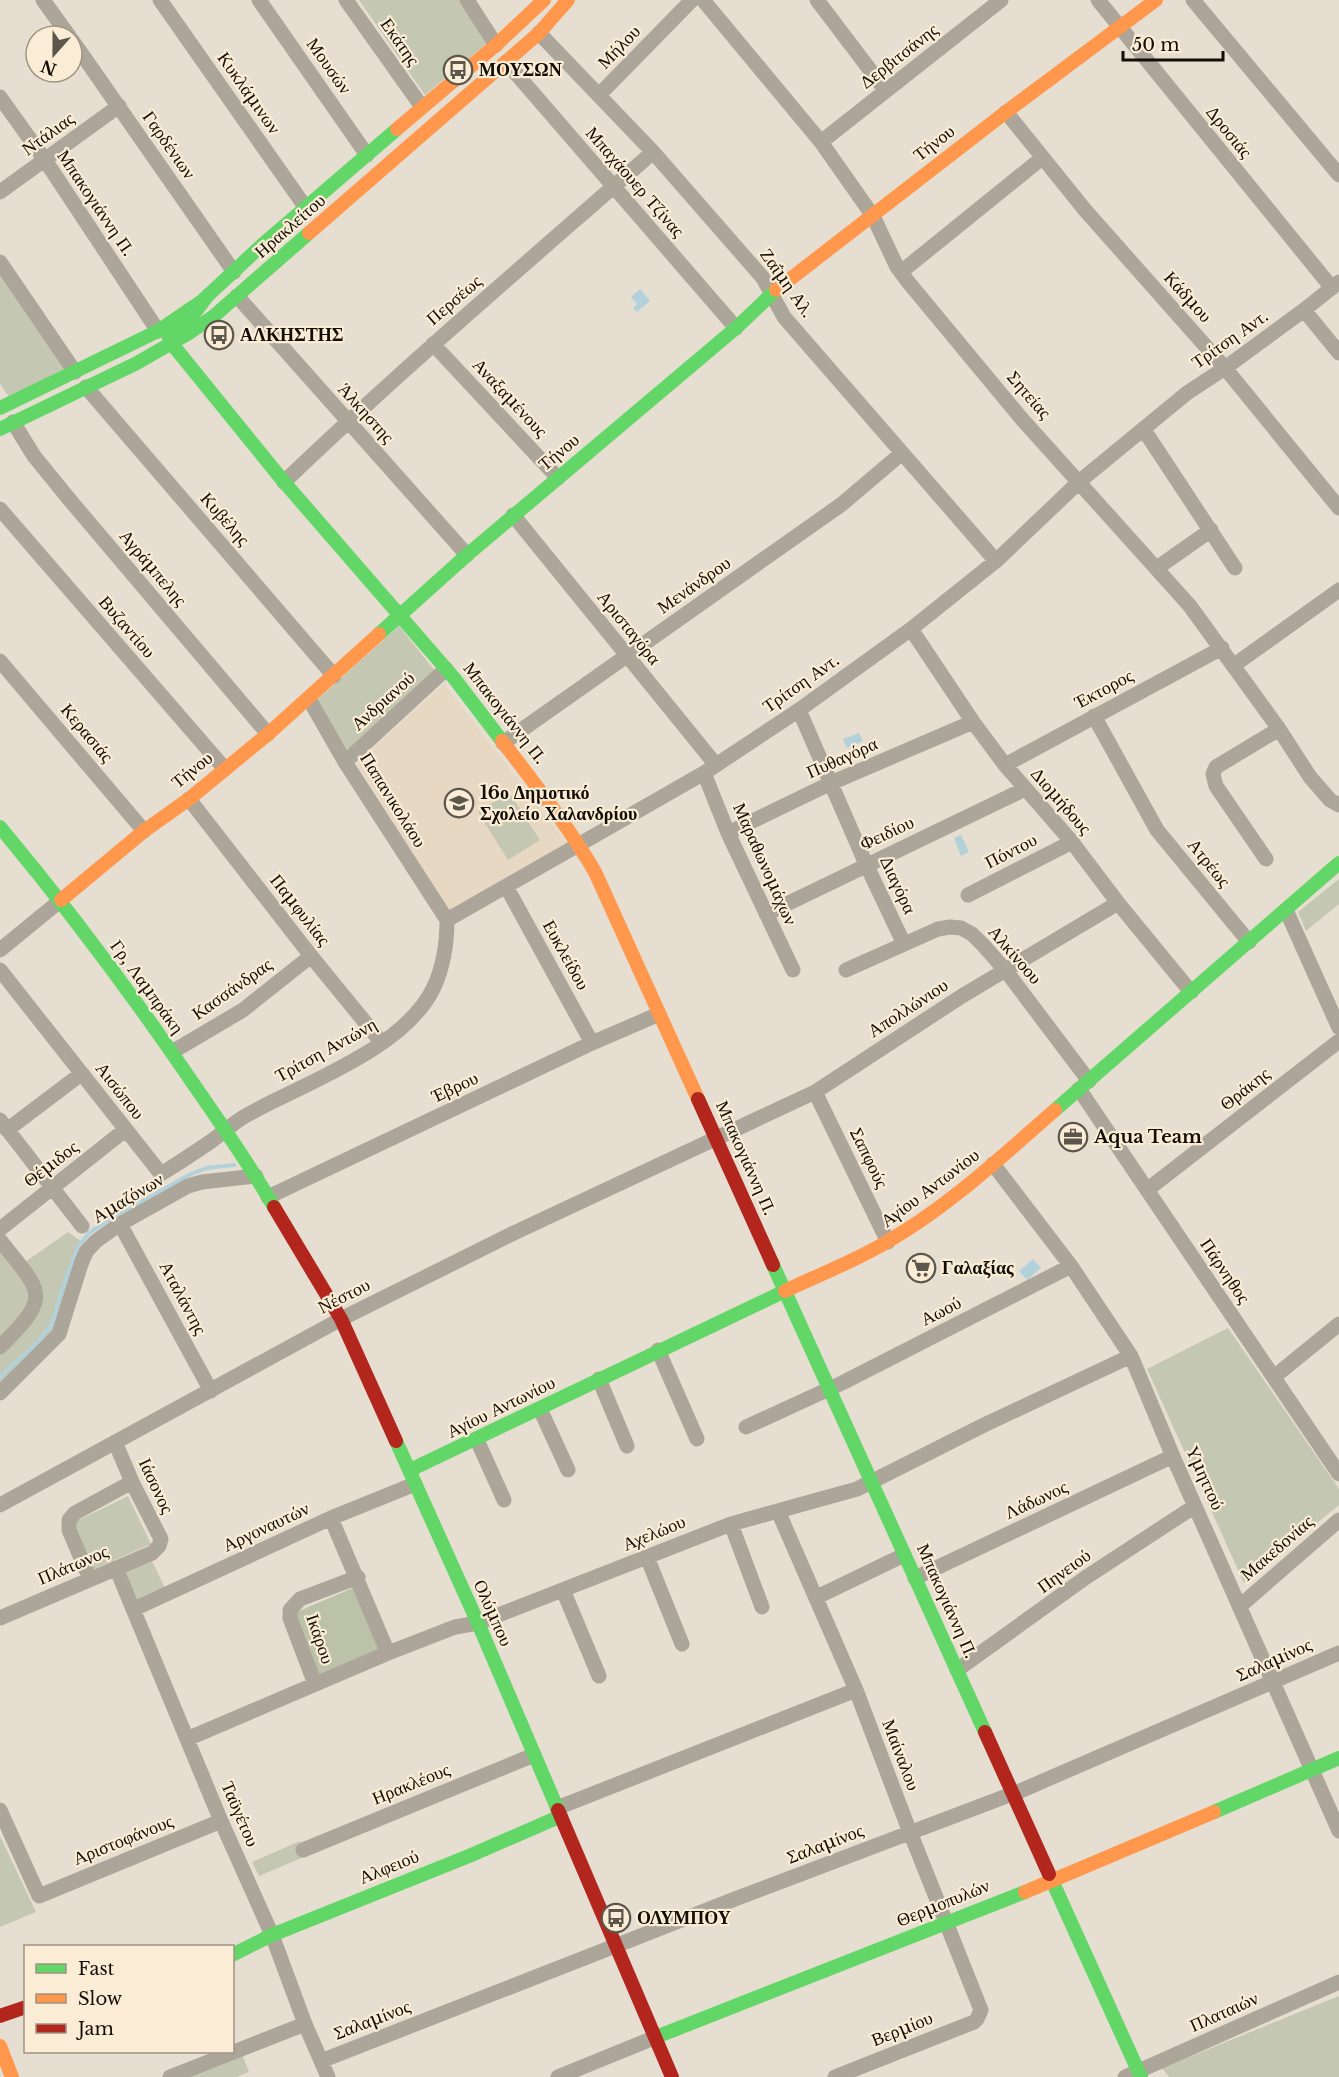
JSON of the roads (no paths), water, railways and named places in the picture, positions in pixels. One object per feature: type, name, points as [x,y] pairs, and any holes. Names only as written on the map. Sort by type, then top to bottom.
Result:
[{"type":"street","points":[[43,0],[60,24]]},
{"type":"street","name":"Κυκλάμινων","points":[[160,0],[306,208]]},
{"type":"street","name":"Μουσών","points":[[259,0],[367,155]]},
{"type":"street","name":"Εκάτης","points":[[346,0],[422,107]]},
{"type":"street","points":[[467,0],[496,45]]},
{"type":"street","name":"Ηρακλείτου","points":[[0,407],[158,331],[177,319],[208,295],[496,45],[544,0]]},
{"type":"street","name":"Ηρακλείτου","points":[[7,426],[172,344],[214,316],[539,33],[568,0]]},
{"type":"street","name":"Μήλου","points":[[599,95],[692,0]]},
{"type":"street","name":"Σητείας","points":[[703,0],[821,142],[873,216],[901,272],[1021,417],[1190,606],[1279,729],[1310,777],[1330,800],[1339,805]]},
{"type":"street","points":[[816,0],[886,91]]},
{"type":"street","name":"Δερβιτσάνης","points":[[821,142],[1001,0]]},
{"type":"street","name":"Δροσιάς","points":[[1098,0],[1119,28],[1336,285]]},
{"type":"street","name":"Τήνου","points":[[0,950],[144,831],[189,799],[268,734],[467,555],[735,328],[771,294],[1006,112],[1156,0]]},
{"type":"street","points":[[1193,0],[1339,175]]},
{"type":"street","name":"Ζαΐμη Αλ.","points":[[539,33],[653,152],[763,278],[784,317],[996,561]]},
{"type":"street","name":"Γαρδένιων","points":[[84,57],[234,272]]},
{"type":"street","name":"Μπαχάουερ Τζίνας","points":[[506,62],[735,328]]},
{"type":"street","name":"Μπακογιάννη Π.","points":[[0,98],[45,160],[158,331]]},
{"type":"street","name":"Ντάλιας","points":[[0,192],[119,106]]},
{"type":"street","name":"Κάδμου","points":[[1006,112],[1085,210],[1225,368],[1339,508]]},
{"type":"street","name":"Περσέως","points":[[284,482],[434,344],[653,152]]},
{"type":"street","points":[[901,272],[1042,158]]},
{"type":"street","points":[[0,262],[75,372]]},
{"type":"street","name":"Τρίτση Αντ.","points":[[447,920],[710,769],[799,710],[911,629],[996,561],[1080,481],[1187,393],[1225,368],[1336,285]]},
{"type":"street","points":[[172,344],[169,338],[171,333],[196,311],[208,295]]},
{"type":"street","name":"Άλκηστης","points":[[237,296],[467,555]]},
{"type":"street","points":[[1304,310],[1339,353]]},
{"type":"street","name":"Μπακογιάννη Π.","points":[[172,344],[284,482],[447,669],[543,794],[579,845],[608,898],[1013,1793],[1135,2075]]},
{"type":"street","name":"Αναξαμένους","points":[[434,344],[558,478]]},
{"type":"street","name":"Κυβέλης","points":[[86,387],[334,676]]},
{"type":"street","name":"Αγράμπελης","points":[[7,426],[268,734]]},
{"type":"street","points":[[1144,430],[1234,568]]},
{"type":"street","name":"Μενάνδρου","points":[[503,743],[842,504],[902,453]]},
{"type":"street","name":"Βυζαντίου","points":[[0,509],[225,769]]},
{"type":"street","name":"Αρισταγόρα","points":[[513,515],[627,656],[710,769]]},
{"type":"street","points":[[1156,568],[1211,530]]},
{"type":"street","points":[[1233,666],[1339,590]]},
{"type":"street","name":"Διομήδους","points":[[911,629],[973,722],[1005,765],[1072,842],[1118,903],[1191,992]]},
{"type":"street","name":"Έκτορος","points":[[1005,765],[1221,648]]},
{"type":"street","name":"Κερασιάς","points":[[0,661],[144,831]]},
{"type":"street","name":"Ανδριανού","points":[[345,762],[447,669]]},
{"type":"street","name":"Παπανικολάου","points":[[309,699],[345,762],[447,920]]},
{"type":"street","name":"Διαγόρα","points":[[799,710],[866,864],[904,944]]},
{"type":"street","name":"Ατρέως","points":[[1095,716],[1157,830],[1249,942]]},
{"type":"street","name":"Πυθαγόρα","points":[[728,833],[831,783],[973,722]]},
{"type":"street","points":[[1266,859],[1216,786],[1213,774],[1216,767],[1279,729]]},
{"type":"street","name":"Μαραθωνομάχων","points":[[710,769],[728,833],[793,970]]},
{"type":"street","name":"Φειδίου","points":[[766,914],[1026,789]]},
{"type":"street","name":"Παμφυλίας","points":[[189,799],[382,1043]]},
{"type":"street","name":"Γρ, Λαμπράκη","points":[[0,826],[61,900],[172,1052],[256,1176]]},
{"type":"street","name":"Πόντου","points":[[968,895],[1072,842]]},
{"type":"street","name":"Αγίου Αντωνίου","points":[[412,1477],[477,1440],[599,1379],[888,1242],[923,1219],[993,1164],[1339,863]]},
{"type":"street","name":"Ευκλείδου","points":[[506,886],[592,1043]]},
{"type":"street","name":"Απολλώνιου","points":[[716,1139],[815,1092],[963,996],[1118,903]]},
{"type":"street","points":[[1286,910],[1339,1028]]},
{"type":"street","name":"Τρίτση Αντώνη","points":[[230,1136],[249,1114],[382,1043],[408,1022],[431,993],[436,982],[447,938],[447,920]]},
{"type":"street","name":"Αλκίνοου","points":[[846,970],[944,927],[961,928],[972,934],[1005,971],[1084,1085]]},
{"type":"street","name":"Κασσάνδρας","points":[[172,1052],[243,1010],[311,956]]},
{"type":"street","name":"Αισώπου","points":[[0,970],[160,1174],[230,1136]]},
{"type":"street","name":"Έβρου","points":[[268,1197],[592,1043],[659,1014]]},
{"type":"street","name":"Θράκης","points":[[1147,1190],[1339,1041]]},
{"type":"street","points":[[81,1074],[4,1125],[82,1226]]},
{"type":"street","name":"Πάρνηθος","points":[[1084,1085],[1147,1190],[1339,1474]]},
{"type":"street","name":"Σαπφούς","points":[[815,1092],[888,1242]]},
{"type":"street","name":"Θέμιδος","points":[[0,1229],[126,1130]]},
{"type":"street","name":"Νέστου","points":[[0,1505],[341,1319],[516,1232],[716,1139]]},
{"type":"street","name":"Υμηττού","points":[[993,1164],[1071,1266],[1131,1356],[1339,1831]]},
{"type":"street","name":"Ολύμπου","points":[[256,1176],[341,1319],[478,1623],[672,2077]]},
{"type":"street","name":"Αμαζόνων","points":[[0,1393],[59,1334],[79,1268],[86,1252],[96,1241],[120,1224],[195,1183],[256,1176]]},
{"type":"street","name":"Αταλάντης","points":[[120,1224],[211,1391]]},
{"type":"street","points":[[0,1240],[34,1285],[36,1294],[34,1307],[29,1317],[0,1347]]},
{"type":"street","name":"Αωού","points":[[746,1427],[829,1389],[1071,1266]]},
{"type":"street","points":[[1274,1377],[1339,1324]]},
{"type":"street","points":[[658,1350],[697,1439]]},
{"type":"street","name":"Αχελώου","points":[[187,1739],[388,1653],[455,1628],[478,1623],[731,1524],[857,1489],[984,1425],[1131,1356]]},
{"type":"street","points":[[599,1379],[627,1446]]},
{"type":"street","points":[[540,1409],[568,1470]]},
{"type":"street","points":[[477,1440],[504,1500]]},
{"type":"street","name":"Ιάσονος","points":[[115,1442],[160,1539],[159,1546]]},
{"type":"street","name":"Λάδωνος","points":[[915,1578],[1173,1456]]},
{"type":"street","name":"Αργοναυτών","points":[[134,1609],[332,1518],[412,1477]]},
{"type":"street","points":[[90,1579],[69,1530],[69,1520],[75,1513],[132,1482]]},
{"type":"street","name":"Πηνειού","points":[[957,1670],[1086,1578],[1196,1506]]},
{"type":"street","name":"Μαίναλου","points":[[778,1512],[856,1690],[910,1833],[981,2006],[980,2014]]},
{"type":"street","points":[[332,1518],[388,1653]]},
{"type":"street","name":"Μακεδονίας","points":[[1240,1606],[1339,1520]]},
{"type":"street","points":[[731,1524],[762,1607]]},
{"type":"street","name":"Πλάτωνος","points":[[0,1618],[152,1553],[159,1546]]},
{"type":"street","points":[[817,1597],[904,1555]]},
{"type":"street","points":[[647,1557],[682,1644]]},
{"type":"street","name":"Ταϋγέτου","points":[[116,1568],[221,1821],[272,1935],[305,2024],[328,2077]]},
{"type":"street","name":"Ικάρου","points":[[315,1684],[290,1618],[290,1610],[300,1599],[358,1577]]},
{"type":"street","points":[[563,1590],[599,1676]]},
{"type":"street","name":"Σαλαμίνος","points":[[321,2061],[1013,1793],[1339,1653]]},
{"type":"street","name":"Αλφειού","points":[[234,1954],[272,1935],[469,1856],[559,1812],[856,1690]]},
{"type":"street","name":"Ηρακλέους","points":[[303,1850],[534,1755]]},
{"type":"street","name":"Θερμοπυλών","points":[[558,2077],[1052,1881],[1339,1758]]},
{"type":"street","name":"Αριστοφάνους","points":[[0,1810],[39,1896],[221,1821]]},
{"type":"street","name":"Πλαταιών","points":[[1135,2075],[1339,1982]]},
{"type":"street","points":[[0,2016],[24,2008]]},
{"type":"street","name":"Βερμίου","points":[[835,2077],[974,2022],[980,2014]]},
{"type":"street","points":[[234,2052],[305,2024]]},
{"type":"street","points":[[0,2046],[12,2077]]},
{"type":"street","points":[[170,2077],[231,2053]]},
{"type":"street","points":[[0,2058],[8,2077]]},
{"type":"water","points":[[640,289],[650,301],[637,312],[633,308],[637,304],[631,297]]},
{"type":"water","points":[[859,733],[863,741],[847,748],[843,739]]},
{"type":"water","points":[[961,835],[969,852],[961,856],[954,838]]},
{"type":"water","points":[[1033,1259],[1041,1268],[1027,1280],[1019,1271]]},
{"type":"waterway","points":[[0,1377],[36,1344],[52,1324],[78,1247],[89,1233],[191,1174],[207,1168],[234,1165]]},
{"type":"place","name":"ΜΟΥΣΩΝ","points":[[458,70]]},
{"type":"place","name":"ΑΛΚΗΣΤΗΣ","points":[[219,335]]},
{"type":"place","name":"16ο Δημοτικό Σχολείο Χαλανδρίου","points":[[459,803]]},
{"type":"place","name":"Aqua Team","points":[[1073,1137]]},
{"type":"place","name":"Γαλαξίας","points":[[921,1268]]},
{"type":"place","name":"ΟΛΥΜΠΟΥ","points":[[616,1918]]}]
